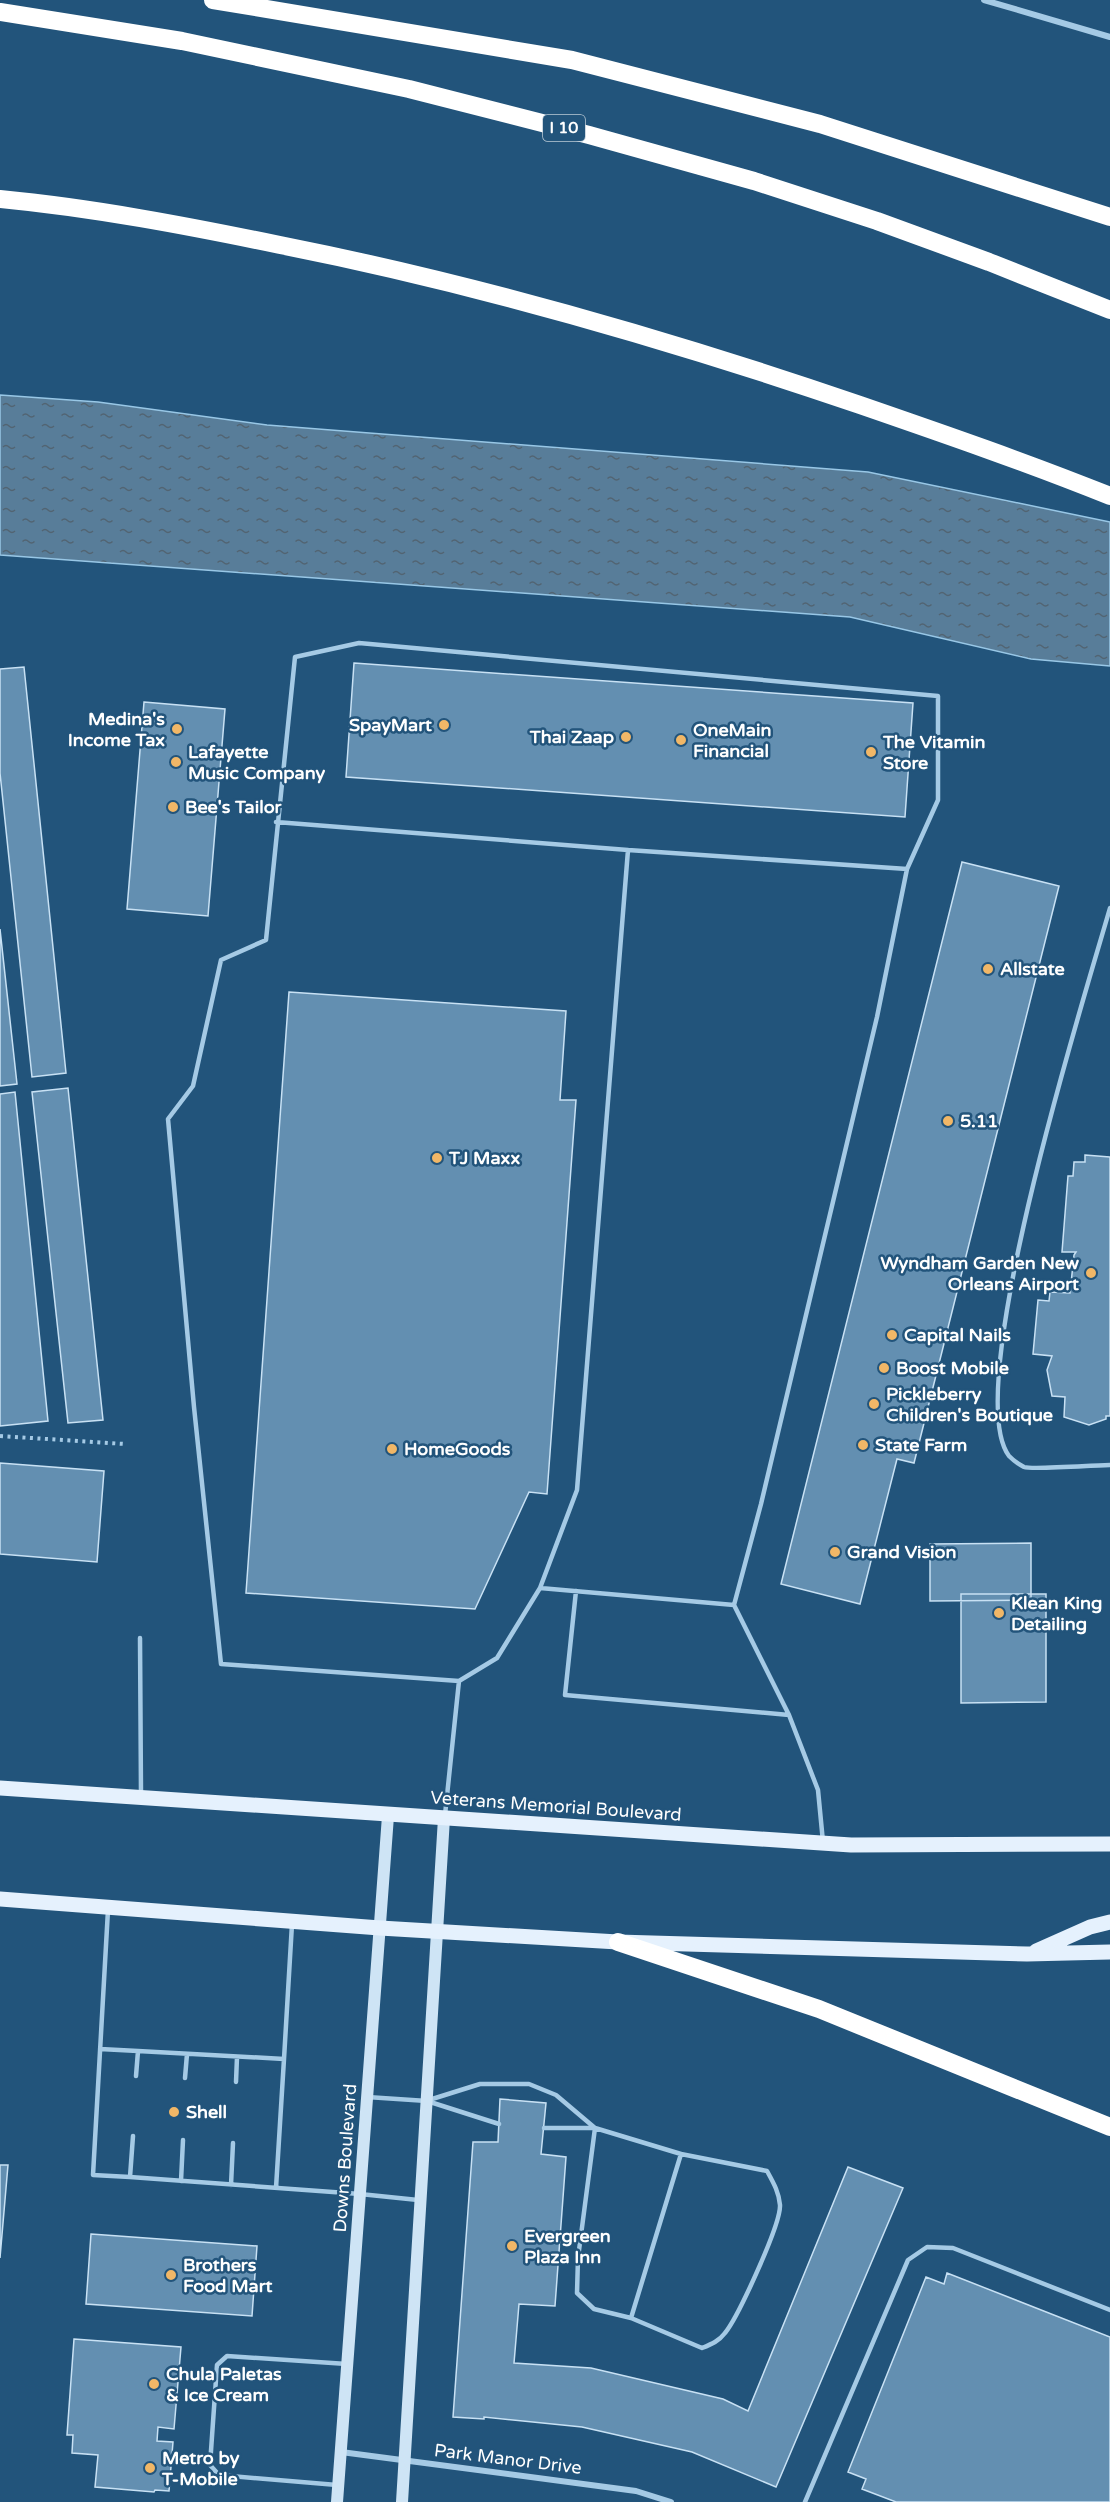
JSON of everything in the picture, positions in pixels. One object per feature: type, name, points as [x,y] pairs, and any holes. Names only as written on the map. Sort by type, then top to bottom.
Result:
[{"type":"highway","points":[[213,0],[572,60],[820,124],[1110,218]]},
{"type":"highway","name":"I 10","points":[[0,12],[182,41],[409,89],[589,135],[754,181],[866,217],[1110,310]]},
{"type":"highway","points":[[0,199],[235,236],[417,274],[643,334],[945,434],[1110,496]]},
{"type":"highway","points":[[618,1942],[819,2009],[1110,2127]]},
{"type":"main road","name":"Veterans Memorial Boulevard","points":[[0,1788],[824,1844],[1110,1844]]},
{"type":"main road","points":[[0,1899],[292,1922],[618,1942],[1027,1954],[1110,1952]]},
{"type":"main road","points":[[1027,1954],[1090,1926],[1110,1922]]},
{"type":"street","points":[[984,0],[1110,38]]},
{"type":"street","name":"Downs Boulevard","points":[[337,2502],[388,1816]]},
{"type":"street","points":[[402,2502],[444,1818]]},
{"type":"street","name":"Park Manor Drive","points":[[341,2452],[636,2491],[670,2502]]},
{"type":"lane","points":[[628,850],[577,1490],[540,1588],[497,1658],[459,1681],[221,1664],[194,1407],[168,1119],[193,1086],[221,960],[267,940],[276,822],[295,657],[359,643],[938,696],[938,800],[907,869],[874,1028],[769,1469],[734,1605],[789,1715],[818,1790],[824,1844]]},
{"type":"lane","points":[[276,822],[907,869]]},
{"type":"lane","points":[[1110,908],[1042,1145],[1002,1333],[998,1425],[1009,1456],[1025,1468],[1110,1465]]},
{"type":"lane","points":[[540,1588],[734,1605]]},
{"type":"lane","points":[[576,1591],[565,1695],[789,1715]]},
{"type":"lane","points":[[140,1638],[141,1799]]},
{"type":"lane","points":[[444,1818],[459,1681]]},
{"type":"lane","points":[[108,1908],[93,2175],[360,2194],[421,2201]]},
{"type":"lane","points":[[276,2188],[292,1922]]},
{"type":"lane","points":[[100,2049],[284,2060]]},
{"type":"lane","points":[[136,2076],[138,2051]]},
{"type":"lane","points":[[186,2078],[187,2054]]},
{"type":"lane","points":[[236,2082],[237,2057]]},
{"type":"lane","points":[[427,2101],[480,2084],[529,2084],[556,2095],[595,2128]]},
{"type":"lane","points":[[367,2097],[427,2101],[499,2124]]},
{"type":"lane","points":[[544,2128],[595,2128],[681,2154],[767,2171],[776,2186],[781,2207],[766,2254],[727,2332],[716,2343],[702,2348],[631,2318],[594,2309],[577,2293],[578,2258],[595,2128]]},
{"type":"lane","points":[[130,2177],[133,2136]]},
{"type":"lane","points":[[181,2181],[183,2140]]},
{"type":"lane","points":[[231,2185],[233,2143]]},
{"type":"lane","points":[[631,2318],[681,2154]]},
{"type":"lane","points":[[805,2502],[908,2260],[927,2247],[953,2248],[1110,2310]]},
{"type":"lane","points":[[338,2485],[219,2475],[210,2465],[217,2365],[227,2356],[347,2364]]},
{"type":"path","points":[[0,1436],[125,1444]]},
{"type":"water","points":[[0,395],[98,402],[267,425],[868,472],[1110,522],[1110,666],[1031,659],[850,617],[0,555]]},
{"type":"building","points":[[354,663],[913,703],[905,817],[346,777]]},
{"type":"building","points":[[24,667],[66,1073],[32,1077],[0,773],[0,669]]},
{"type":"building","points":[[144,702],[225,709],[208,916],[127,909]]},
{"type":"building","points":[[962,862],[1059,886],[914,1463],[897,1459],[860,1604],[781,1584]]},
{"type":"building","points":[[0,929],[17,1084],[0,1086]]},
{"type":"building","points":[[289,992],[566,1011],[560,1100],[576,1100],[547,1494],[529,1492],[475,1609],[246,1593]]},
{"type":"building","points":[[68,1088],[103,1420],[68,1423],[32,1092]]},
{"type":"building","points":[[15,1092],[48,1421],[0,1426],[0,1094]]},
{"type":"building","name":"Wyndham Garden New Orleans Airport","points":[[1085,1155],[1110,1157],[1110,1416],[1089,1425],[1064,1417],[1065,1397],[1052,1396],[1047,1370],[1052,1356],[1033,1354],[1038,1300],[1049,1301],[1050,1292],[1070,1293],[1076,1252],[1062,1252],[1068,1176],[1073,1176],[1074,1162],[1085,1162]]},
{"type":"building","points":[[0,1463],[104,1471],[97,1562],[0,1554]]},
{"type":"building","points":[[1031,1543],[1031,1600],[930,1601],[930,1544]]},
{"type":"building","points":[[961,1594],[1046,1594],[1046,1702],[961,1703]]},
{"type":"building","name":"Evergreen Plaza Inn","points":[[500,2099],[546,2103],[541,2154],[566,2157],[555,2306],[519,2304],[514,2363],[591,2368],[723,2399],[748,2411],[848,2167],[903,2188],[776,2487],[692,2452],[582,2427],[484,2417],[484,2419],[453,2417],[473,2142],[498,2142]]},
{"type":"building","points":[[0,2165],[8,2165],[0,2258]]},
{"type":"building","name":"Brothers Food Mart","points":[[91,2234],[257,2246],[252,2316],[86,2304]]},
{"type":"building","points":[[947,2273],[1110,2337],[1110,2502],[896,2502],[862,2489],[866,2479],[848,2472],[926,2277],[944,2284]]},
{"type":"building","points":[[74,2339],[181,2347],[174,2429],[158,2427],[157,2441],[173,2442],[169,2491],[155,2490],[154,2492],[95,2487],[98,2455],[72,2453],[73,2435],[67,2435]]},
{"type":"place","name":"SpayMart","points":[[444,725]]},
{"type":"place","name":"Medina's Income Tax","points":[[177,729]]},
{"type":"place","name":"Thai Zaap","points":[[626,737]]},
{"type":"place","name":"OneMain Financial","points":[[681,740]]},
{"type":"place","name":"The Vitamin Store","points":[[871,752]]},
{"type":"place","name":"Lafayette Music Company","points":[[176,762]]},
{"type":"place","name":"Bee's Tailor","points":[[173,807]]},
{"type":"place","name":"Allstate","points":[[988,969]]},
{"type":"place","name":"5.11","points":[[948,1121]]},
{"type":"place","name":"TJ Maxx","points":[[437,1158]]},
{"type":"place","name":"Wyndham Garden New Orleans Airport","points":[[1091,1273]]},
{"type":"place","name":"Capital Nails","points":[[892,1335]]},
{"type":"place","name":"Boost Mobile","points":[[884,1368]]},
{"type":"place","name":"Pickleberry Children's Boutique","points":[[874,1404]]},
{"type":"place","name":"State Farm","points":[[863,1445]]},
{"type":"place","name":"HomeGoods","points":[[392,1449]]},
{"type":"place","name":"Grand Vision","points":[[835,1552]]},
{"type":"place","name":"Klean King Detailing","points":[[999,1613]]},
{"type":"place","name":"Shell","points":[[174,2112]]},
{"type":"place","name":"Evergreen Plaza Inn","points":[[512,2246]]},
{"type":"place","name":"Brothers Food Mart","points":[[171,2275]]},
{"type":"place","name":"Chula Paletas & Ice Cream","points":[[154,2384]]},
{"type":"place","name":"Metro by T-Mobile","points":[[150,2468]]}]
